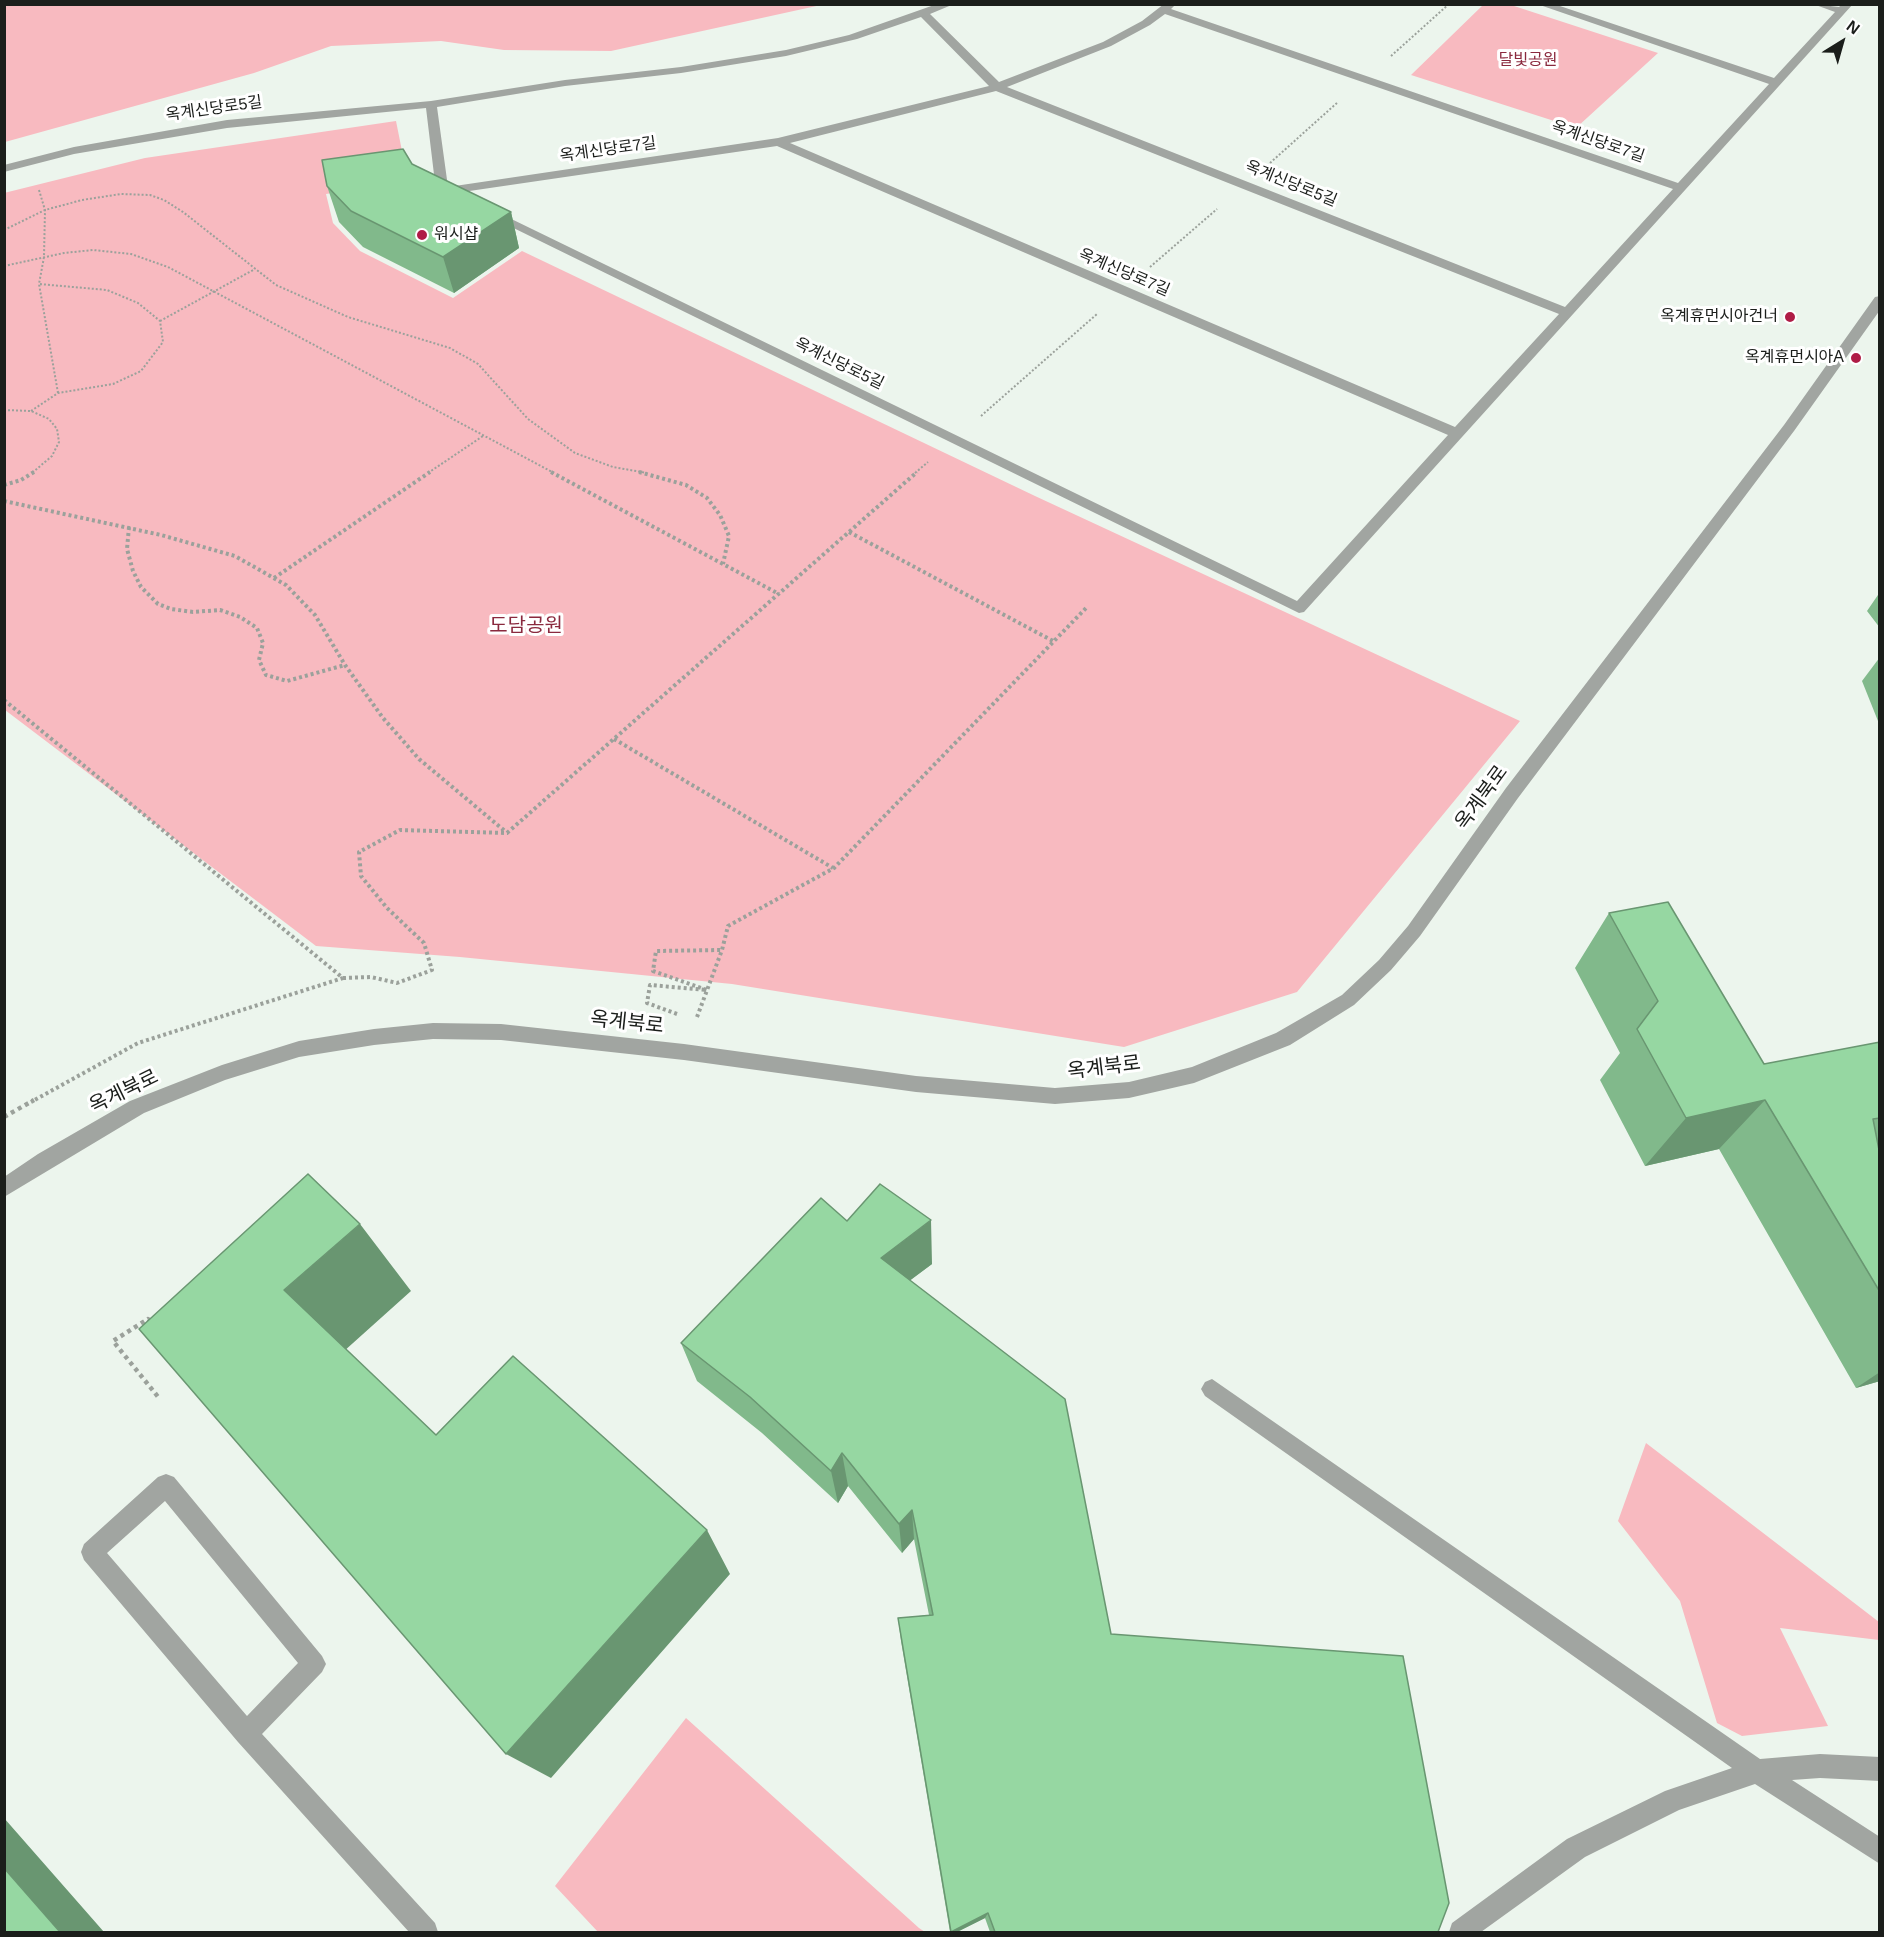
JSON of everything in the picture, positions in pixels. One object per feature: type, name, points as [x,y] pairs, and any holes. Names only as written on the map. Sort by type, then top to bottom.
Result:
[{"type":"street","name":"옥계신당로5길","points":[[4,169],[30,161],[146,137],[227,124],[431,104],[565,83],[681,70],[786,53],[853,37],[949,4]]},
{"type":"street","points":[[1542,4],[1777,83]]},
{"type":"street","points":[[1818,4],[1845,8]]},
{"type":"street","name":"옥계신당로7길","points":[[442,190],[778,142],[997,87],[1107,44],[1146,23],[1167,7],[1681,188]]},
{"type":"street","points":[[1458,434],[1845,8]]},
{"type":"street","name":"옥계신당로5길","points":[[924,14],[997,87],[1568,313]]},
{"type":"street","points":[[431,104],[442,190],[464,201]]},
{"type":"street","name":"옥계신당로7길","points":[[778,142],[1458,434]]},
{"type":"street","name":"옥계신당로5길","points":[[485,211],[1299,608],[1458,434]]},
{"type":"street","name":"옥계북로","points":[[4,1188],[45,1160],[137,1107],[222,1073],[299,1049],[374,1037],[433,1031],[501,1032],[684,1052],[951,1087],[1055,1096],[1119,1091],[1194,1076],[1282,1039],[1348,1000],[1385,965],[1414,931],[1512,793],[1789,428],[1880,300]]},
{"type":"street","points":[[1212,1389],[1757,1771],[1880,1852]]},
{"type":"street","points":[[246,1734],[314,1664],[166,1485],[92,1552],[246,1734],[426,1932]]},
{"type":"street","points":[[1461,1932],[1576,1848],[1674,1800],[1757,1771],[1820,1766],[1880,1769]]},
{"type":"path","points":[[30,161],[45,210],[44,257],[39,284],[58,393]]},
{"type":"path","points":[[4,230],[45,210],[121,194],[150,195],[183,212],[276,285],[348,317],[450,348],[478,364],[528,419],[575,453],[614,467],[650,474],[686,485],[707,498],[720,516],[729,536],[723,564]]},
{"type":"path","points":[[4,266],[93,250],[131,254],[168,267],[778,594]]},
{"type":"path","points":[[160,321],[255,269]]},
{"type":"path","points":[[31,411],[58,393],[113,384],[141,371],[163,342],[160,321],[138,303],[107,290],[39,284]]},
{"type":"path","points":[[4,410],[31,411],[49,419],[57,429],[59,442],[52,456],[39,469],[21,480],[4,485]]},
{"type":"path","points":[[274,578],[483,436]]},
{"type":"path","points":[[4,501],[129,527],[235,556],[286,585],[315,615],[345,665],[383,718],[418,759],[507,833],[400,830],[359,852],[361,876],[387,908],[424,943],[432,970],[397,983],[371,978],[343,978],[138,1042],[4,1117]]},
{"type":"path","points":[[129,527],[128,549],[133,571],[141,587],[158,604],[171,609],[193,612],[220,610],[240,617],[257,628],[263,643],[260,660],[266,675],[287,681],[345,665]]},
{"type":"path","points":[[849,532],[1053,641]]},
{"type":"path","points":[[684,1052],[722,950],[728,926],[834,868],[1088,606]]},
{"type":"path","points":[[4,700],[35,723],[343,978]]},
{"type":"path","points":[[614,739],[834,868]]},
{"type":"path","points":[[707,990],[653,971],[656,951],[722,950]]},
{"type":"path","points":[[696,1021],[647,1003],[650,986],[707,990]]},
{"type":"path","points":[[155,1324],[148,1318],[114,1341],[159,1398]]},
{"type":"green space","points":[[5,4],[821,5],[611,51],[504,50],[441,41],[331,46],[254,73],[5,142]]},
{"type":"green space","name":"달빛공원","points":[[1483,5],[1511,5],[1658,53],[1576,128],[1411,75]]},
{"type":"green space","name":"도담공원","points":[[396,121],[408,181],[326,194],[333,223],[360,251],[453,298],[522,251],[1035,496],[1520,721],[1297,992],[1124,1047],[732,984],[460,957],[316,946],[5,710],[4,193],[145,158]]},
{"type":"green space","points":[[1646,1443],[1879,1622],[1879,1640],[1780,1628],[1828,1726],[1742,1736],[1717,1723],[1680,1601],[1618,1521]]},
{"type":"green space","points":[[686,1718],[925,1932],[598,1932],[555,1886]]},
{"type":"building","points":[[403,149],[412,164],[511,212],[443,257],[351,211],[327,186],[322,160]]},
{"type":"building","points":[[1668,902],[1764,1064],[1880,1042],[1880,1118],[1873,1119],[1880,1155],[1880,1292],[1765,1100],[1686,1118],[1637,1029],[1658,1001],[1609,913]]},
{"type":"building","points":[[308,1174],[360,1224],[284,1290],[436,1435],[513,1356],[707,1530],[506,1754],[139,1329]]},
{"type":"building","points":[[880,1184],[931,1220],[881,1258],[1065,1399],[1111,1634],[1403,1656],[1449,1903],[1438,1932],[995,1932],[988,1913],[951,1932],[898,1618],[933,1615],[912,1510],[899,1524],[842,1453],[831,1471],[750,1397],[681,1343],[821,1198],[847,1221]]},
{"type":"building","points":[[4,1868],[60,1932],[4,1932]]},
{"type":"place","name":"워시샵","points":[[422,235]]},
{"type":"place","name":"옥계휴먼시아건너","points":[[1790,317]]},
{"type":"place","name":"옥계휴먼시아A","points":[[1856,358]]}]
